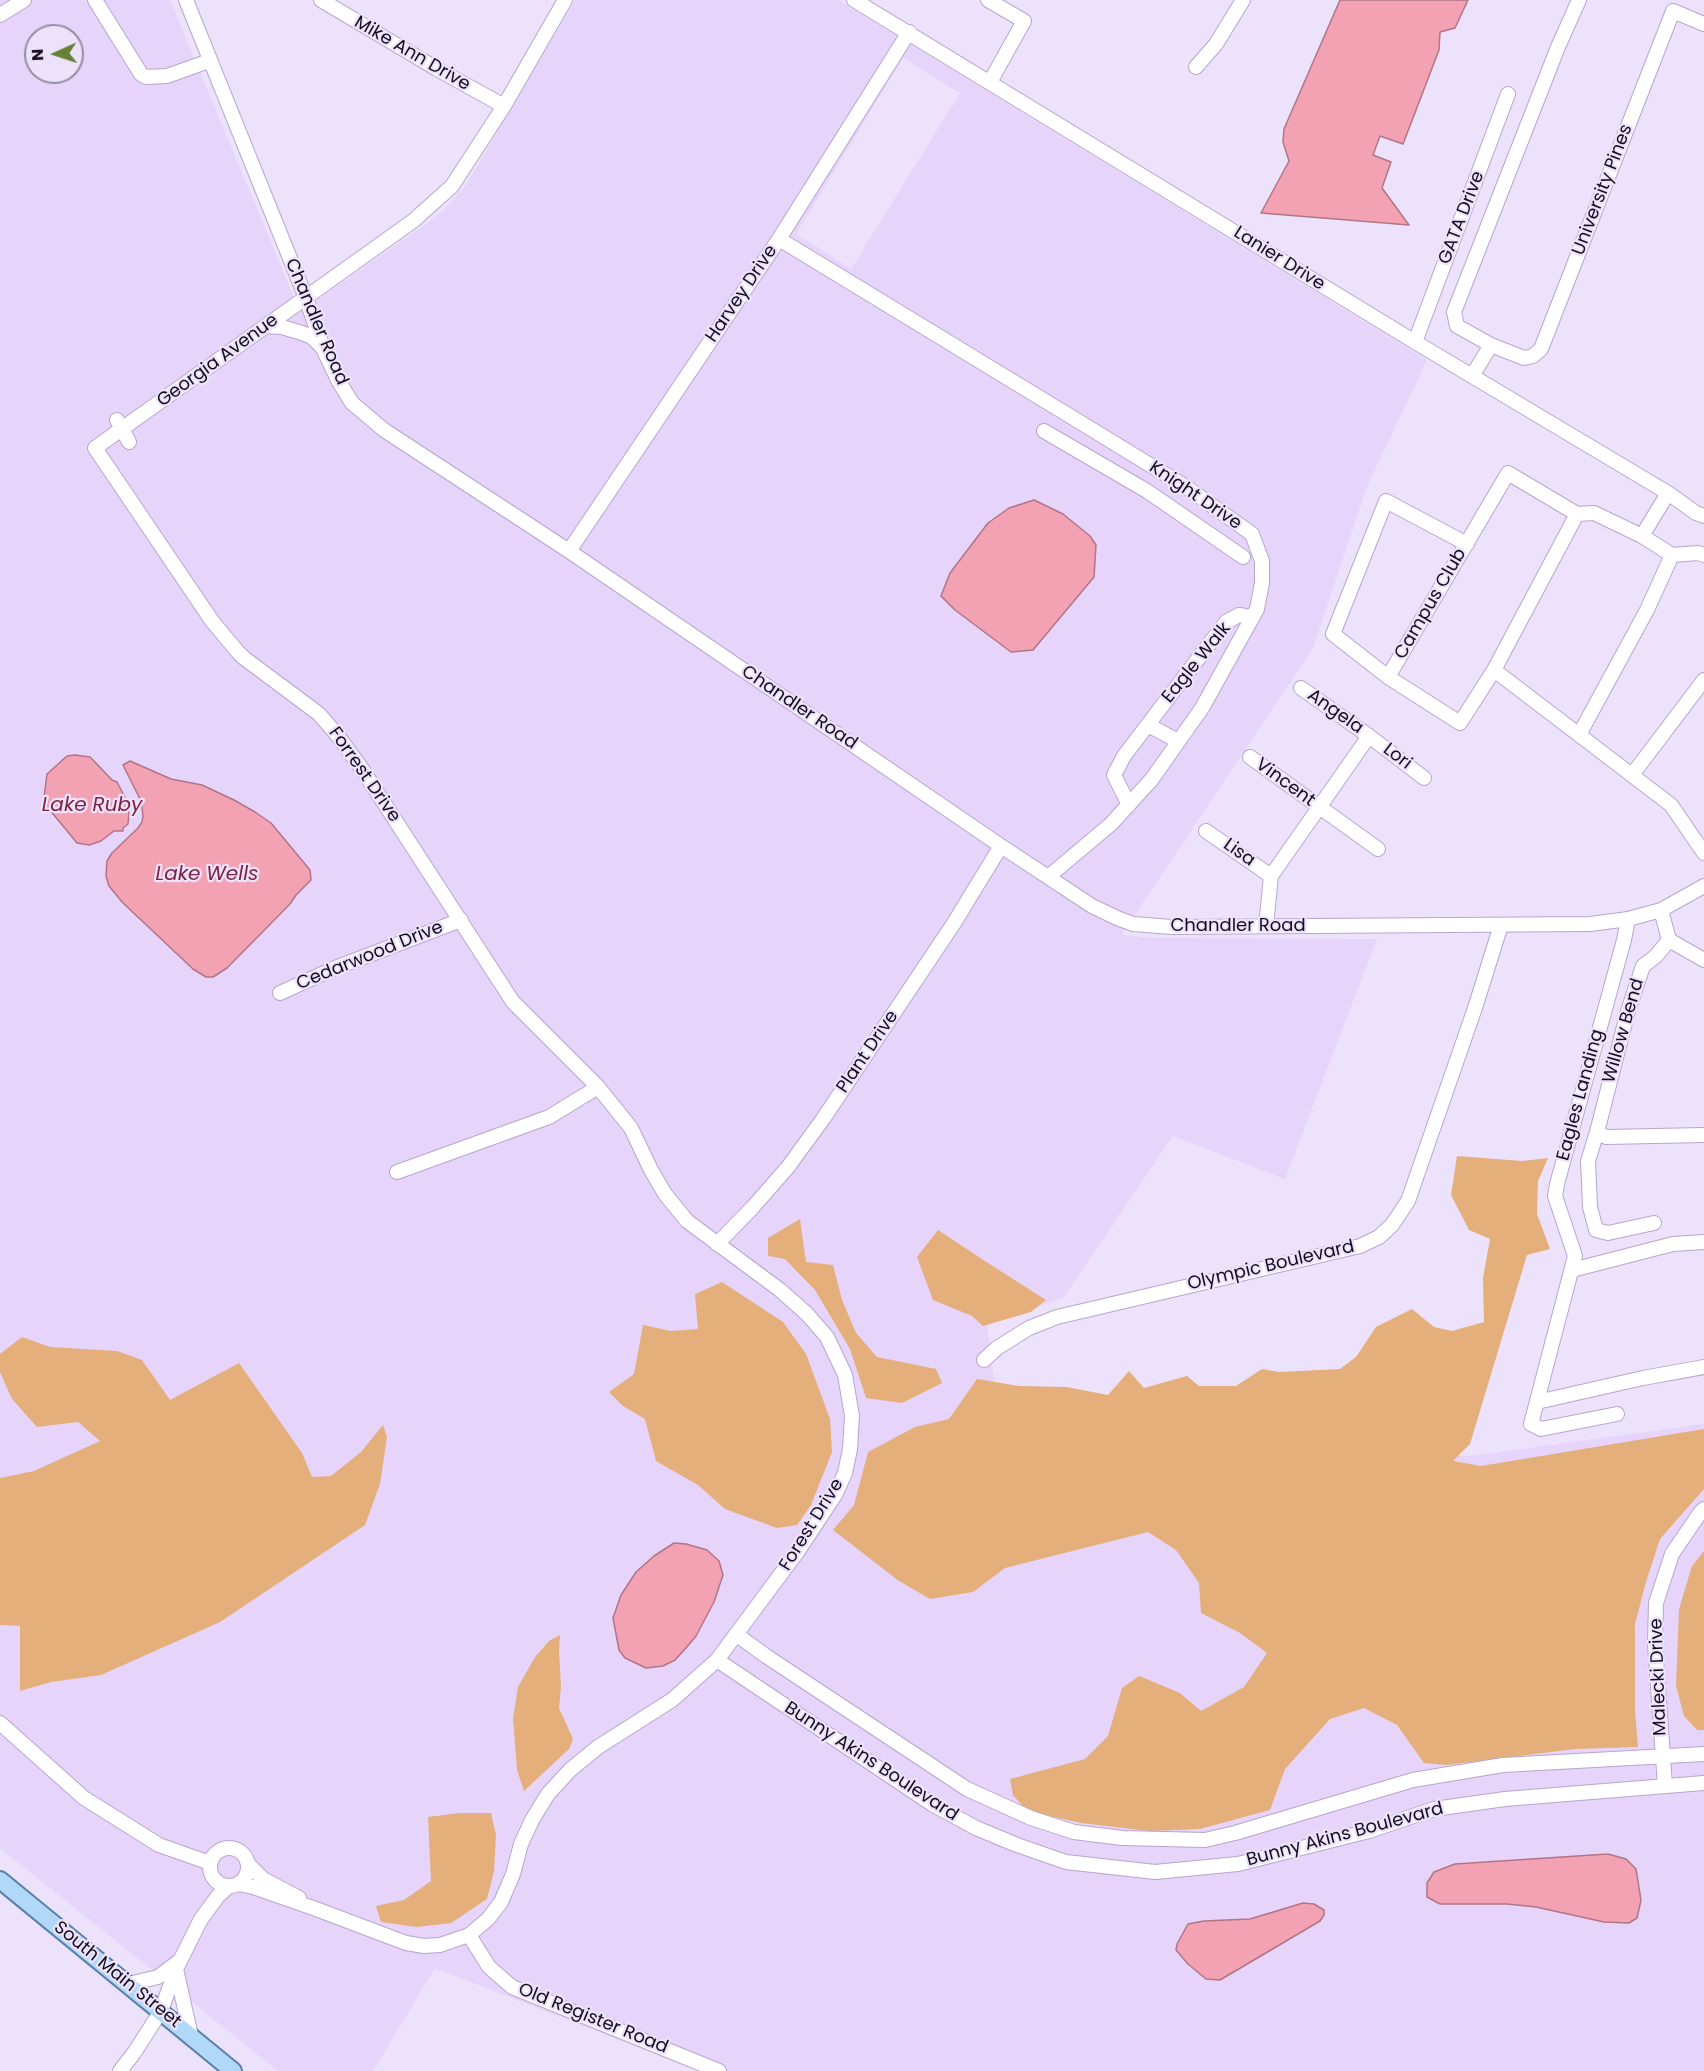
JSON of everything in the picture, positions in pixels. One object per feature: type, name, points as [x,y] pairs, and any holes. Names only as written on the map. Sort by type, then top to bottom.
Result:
[{"type":"main road","name":"South Main Street","points":[[0,1880],[233,2071]]},
{"type":"street","points":[[0,15],[24,0]]},
{"type":"street","points":[[95,0],[141,74],[146,77],[167,76],[209,61]]},
{"type":"street","name":"Chandler Road","points":[[186,0],[324,348],[338,380],[352,403],[373,421],[569,551],[1092,906],[1133,924],[1172,927],[1444,923],[1590,924],[1628,919],[1661,909],[1704,886]]},
{"type":"street","name":"Mike Ann Drive","points":[[321,0],[504,106]]},
{"type":"street","name":"Georgia Avenue","points":[[95,448],[119,424],[306,298],[412,221],[452,186],[504,106],[565,0]]},
{"type":"street","name":"Lanier Drive","points":[[855,0],[1704,516]]},
{"type":"street","points":[[988,0],[1024,21],[990,82]]},
{"type":"street","points":[[1196,67],[1216,44],[1243,0]]},
{"type":"street","name":"University Pines","points":[[1579,0],[1558,47],[1454,312],[1457,326],[1491,345],[1524,358],[1533,356],[1541,349],[1673,11],[1704,24]]},
{"type":"street","name":"Harvey Drive","points":[[569,551],[779,239],[909,32]]},
{"type":"street","name":"GATA Drive","points":[[1415,342],[1508,94]]},
{"type":"street","name":"Knight Drive","points":[[779,239],[1091,429],[1252,534],[1262,561],[1262,583],[1257,609],[1202,708],[1152,779],[1111,825],[1048,877]]},
{"type":"street","points":[[266,326],[282,327],[303,333],[312,337],[324,348]]},
{"type":"street","points":[[1472,376],[1491,345]]},
{"type":"street","points":[[119,424],[129,442]]},
{"type":"street","points":[[1080,452],[1091,429]]},
{"type":"street","points":[[1044,430],[1147,491],[1243,557]]},
{"type":"street","name":"Forrest Drive","points":[[95,448],[212,621],[244,658],[319,714],[338,736],[362,769],[513,1002],[598,1087]]},
{"type":"street","points":[[1147,491],[1158,471]]},
{"type":"street","name":"Campus Club","points":[[1494,670],[1460,723],[1388,677],[1508,473],[1577,514],[1594,513],[1642,536],[1672,555]]},
{"type":"street","points":[[1642,536],[1668,493]]},
{"type":"street","points":[[1388,677],[1333,634],[1386,501],[1467,544]]},
{"type":"street","points":[[1577,514],[1494,670],[1671,805],[1704,853]]},
{"type":"street","points":[[1579,735],[1647,610],[1672,555],[1698,553],[1704,555]]},
{"type":"street","name":"Eagle Walk","points":[[1129,805],[1114,775],[1124,756],[1226,622],[1239,615],[1252,616]]},
{"type":"street","points":[[1632,775],[1704,680]]},
{"type":"street","name":"Angela","points":[[1301,688],[1369,736]]},
{"type":"street","points":[[1148,725],[1178,741]]},
{"type":"street","points":[[1266,926],[1271,876],[1369,736]]},
{"type":"street","name":"Lori","points":[[1369,736],[1424,778]]},
{"type":"street","name":"Vincent","points":[[1250,758],[1378,849]]},
{"type":"street","name":"Lisa","points":[[1206,831],[1271,876]]},
{"type":"street","name":"Plant Drive","points":[[717,1244],[788,1167],[823,1119],[954,923],[1001,846]]},
{"type":"street","points":[[1661,909],[1669,940],[1704,960]]},
{"type":"street","name":"Eagles Landing","points":[[1617,1414],[1541,1429],[1532,1424],[1575,1256],[1555,1196],[1557,1184],[1628,919]]},
{"type":"street","name":"Cedarwood Drive","points":[[280,993],[335,968],[461,920]]},
{"type":"street","name":"Olympic Boulevard","points":[[984,1360],[997,1348],[1029,1328],[1057,1317],[1360,1246],[1378,1237],[1392,1225],[1408,1201],[1475,1008],[1501,925]]},
{"type":"street","name":"Willow Bend","points":[[1654,1223],[1608,1233],[1596,1230],[1590,1207],[1588,1161],[1628,1011],[1643,966],[1656,956],[1669,940]]},
{"type":"street","points":[[397,1172],[549,1117],[598,1087]]},
{"type":"street","name":"Forest Drive","points":[[469,1935],[488,1918],[501,1902],[513,1874],[521,1844],[548,1794],[570,1770],[598,1747],[672,1700],[717,1660],[737,1635],[798,1551],[835,1495],[845,1473],[850,1449],[852,1416],[845,1376],[827,1337],[807,1314],[780,1290],[687,1221],[665,1194],[631,1128],[598,1087]]},
{"type":"street","points":[[1597,1132],[1606,1137],[1704,1135]]},
{"type":"street","points":[[1572,1270],[1673,1244],[1704,1242]]},
{"type":"street","points":[[1537,1402],[1642,1378],[1704,1367]]},
{"type":"street","name":"Malecki Drive","points":[[1665,1786],[1655,1644],[1656,1603],[1672,1554],[1704,1509]]},
{"type":"street","name":"Bunny Akins Boulevard","points":[[737,1635],[967,1789],[1031,1818],[1074,1832],[1122,1838],[1205,1840],[1413,1780],[1503,1765],[1704,1754]]},
{"type":"street","name":"Bunny Akins Boulevard","points":[[717,1660],[932,1804],[986,1833],[1066,1862],[1155,1872],[1238,1864],[1369,1831],[1434,1809],[1505,1799],[1704,1783]]},
{"type":"street","points":[[0,1723],[84,1798],[159,1845],[183,1852],[190,1857],[212,1862]]},
{"type":"street","points":[[120,2071],[161,2011],[178,1965],[201,1918],[210,1884],[212,1862],[225,1848],[236,1849],[263,1878],[316,1908]]},
{"type":"street","points":[[212,1862],[217,1882],[253,1887],[316,1908],[406,1943],[424,1946],[440,1944],[469,1935]]},
{"type":"street","points":[[201,1918],[218,1896],[246,1876],[248,1864]]},
{"type":"street","name":"Old Register Road","points":[[469,1935],[489,1967],[512,1987],[719,2071]]},
{"type":"street","points":[[129,1984],[158,1977],[178,1965]]},
{"type":"street","points":[[178,1965],[191,2036]]},
{"type":"shaded area","points":[[0,0],[170,0],[300,312],[445,209],[466,185],[575,0],[838,0],[1427,360],[1366,489],[1313,648],[1121,935],[1156,938],[1377,939],[1285,1179],[1173,1136],[1063,1298],[987,1324],[1004,1463],[1471,1456],[1704,1424],[1704,2071],[698,2071],[435,1968],[373,2071],[278,2071],[0,1848]],"holes":[[[903,58],[960,93],[851,269],[796,234]]]},
{"type":"shaded area","points":[[1457,1156],[1522,1161],[1548,1158],[1538,1181],[1537,1214],[1550,1249],[1527,1255],[1470,1444],[1453,1461],[1481,1466],[1704,1429],[1704,1489],[1660,1539],[1635,1624],[1635,1710],[1638,1747],[1575,1749],[1446,1765],[1424,1763],[1397,1725],[1364,1708],[1330,1719],[1285,1769],[1270,1810],[1200,1829],[1149,1831],[1081,1823],[1027,1811],[1013,1795],[1010,1779],[1085,1759],[1108,1736],[1122,1688],[1139,1676],[1180,1693],[1201,1711],[1244,1687],[1267,1653],[1240,1633],[1201,1613],[1199,1583],[1176,1550],[1148,1532],[1005,1568],[973,1592],[930,1599],[899,1581],[833,1530],[854,1505],[868,1452],[915,1427],[949,1419],[977,1379],[1019,1386],[1067,1387],[1108,1395],[1129,1371],[1144,1388],[1187,1376],[1199,1386],[1236,1386],[1262,1369],[1279,1372],[1340,1369],[1356,1357],[1376,1327],[1412,1309],[1434,1327],[1452,1331],[1484,1322],[1483,1278],[1490,1239],[1469,1230],[1451,1195]]},
{"type":"shaded area","points":[[800,1219],[806,1262],[833,1265],[842,1300],[856,1333],[877,1357],[936,1369],[942,1383],[902,1403],[866,1398],[850,1349],[815,1290],[785,1259],[768,1256],[768,1238]]},
{"type":"shaded area","points":[[938,1230],[1046,1300],[1031,1312],[983,1326],[972,1316],[933,1300],[917,1257]]},
{"type":"shaded area","points":[[722,1282],[783,1322],[806,1354],[830,1419],[832,1452],[811,1505],[797,1525],[777,1528],[725,1509],[698,1485],[656,1461],[645,1419],[623,1406],[609,1392],[634,1374],[643,1325],[671,1331],[698,1329],[695,1294]]},
{"type":"shaded area","points":[[22,1337],[50,1347],[117,1351],[142,1360],[170,1400],[239,1363],[302,1453],[312,1477],[331,1476],[361,1452],[383,1425],[387,1437],[380,1484],[365,1525],[220,1622],[101,1675],[51,1682],[20,1691],[20,1626],[0,1625],[0,1478],[34,1471],[100,1441],[78,1422],[37,1427],[12,1399],[0,1372],[0,1354]]},
{"type":"shaded area","points":[[1704,1551],[1704,1730],[1697,1730],[1684,1716],[1676,1686],[1679,1609],[1692,1566]]},
{"type":"shaded area","points":[[560,1635],[559,1708],[573,1739],[569,1749],[524,1791],[517,1770],[513,1718],[518,1687],[535,1657],[549,1641]]},
{"type":"shaded area","points":[[460,1813],[491,1813],[496,1835],[494,1871],[487,1899],[451,1923],[417,1927],[381,1922],[376,1906],[404,1900],[431,1881],[428,1817]]},
{"type":"water","points":[[1340,0],[1468,0],[1455,28],[1440,32],[1439,50],[1403,144],[1380,136],[1373,155],[1391,162],[1382,188],[1409,225],[1261,213],[1289,161],[1283,142],[1284,129]]},
{"type":"water","points":[[1034,500],[1063,514],[1090,536],[1096,545],[1094,577],[1033,650],[1011,652],[955,610],[941,596],[950,573],[988,523],[1009,508]]},
{"type":"water","name":"Lake Ruby","points":[[67,756],[90,757],[112,780],[117,782],[128,803],[128,824],[123,831],[114,831],[101,841],[89,845],[77,843],[49,809],[44,797],[47,774]]},
{"type":"water","name":"Lake Wells","points":[[130,761],[171,779],[202,785],[255,812],[271,823],[310,870],[311,880],[290,904],[227,968],[213,977],[206,977],[193,969],[123,903],[109,886],[106,876],[107,861],[142,822],[141,801],[123,765]]},
{"type":"water","points":[[674,1543],[707,1550],[719,1561],[723,1575],[714,1602],[696,1636],[675,1660],[663,1666],[646,1668],[625,1658],[619,1650],[613,1618],[621,1595],[636,1572]]},
{"type":"water","points":[[1608,1854],[1626,1859],[1636,1869],[1641,1900],[1637,1918],[1629,1923],[1604,1922],[1536,1907],[1507,1904],[1440,1904],[1427,1897],[1427,1883],[1434,1872],[1455,1864]]},
{"type":"water","points":[[1303,1903],[1314,1904],[1324,1910],[1320,1921],[1220,1980],[1206,1979],[1176,1950],[1188,1924],[1250,1919]]}]
